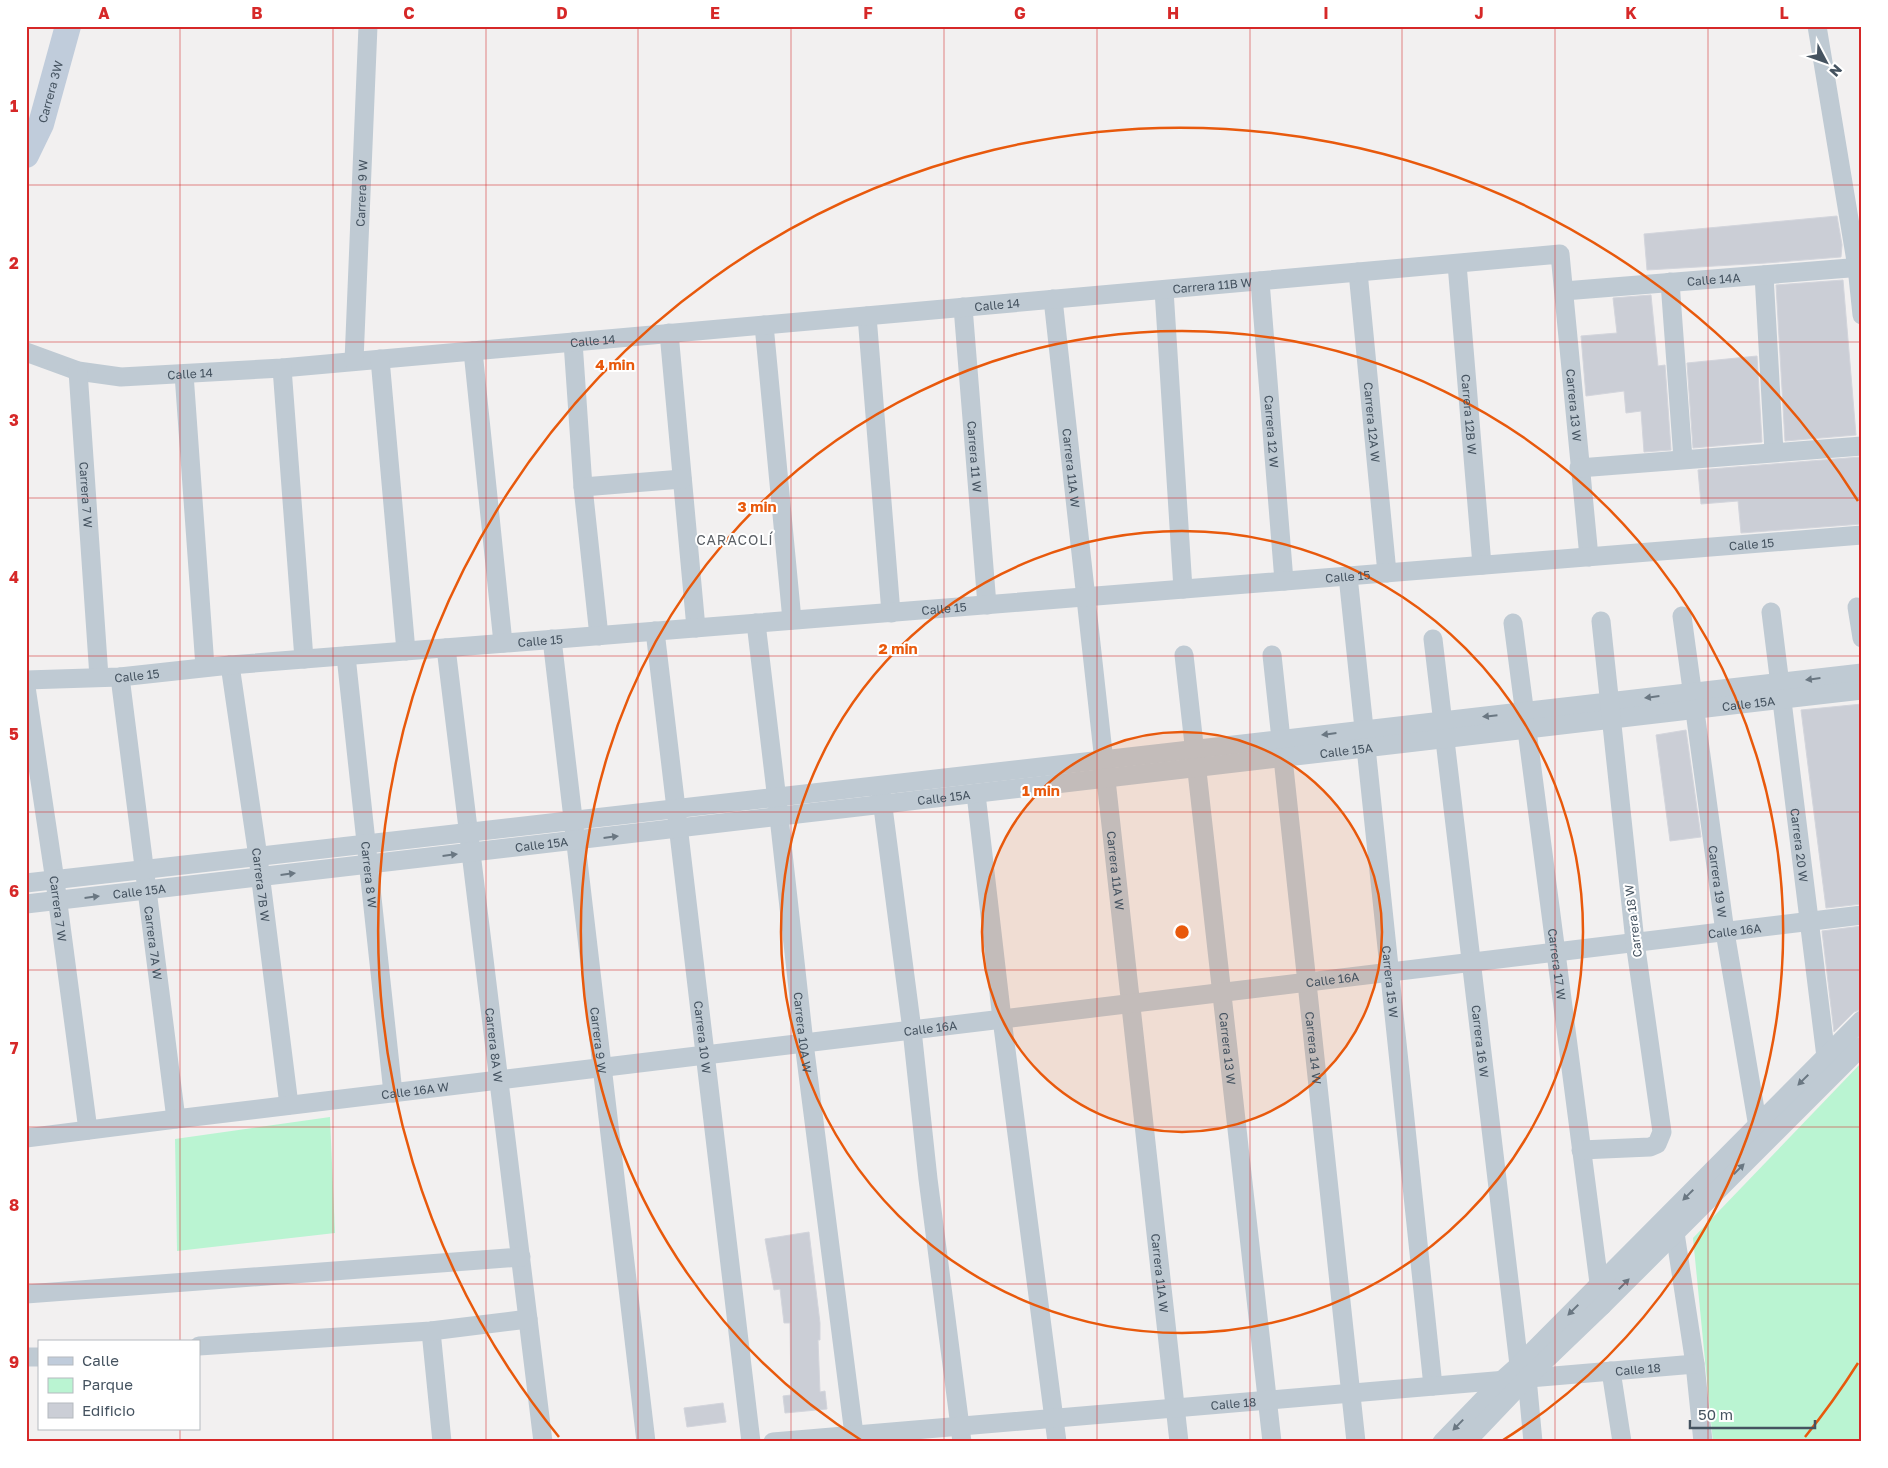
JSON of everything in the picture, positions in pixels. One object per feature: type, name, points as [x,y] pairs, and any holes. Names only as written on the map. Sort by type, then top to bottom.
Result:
[{"type":"street","name":"Carrera 3W","points":[[26,155],[41,124],[68,26]]},
{"type":"street","name":"Carrera 9 W","points":[[354,361],[368,26]]},
{"type":"street","points":[[1817,26],[1860,267],[1862,315]]},
{"type":"street","name":"Carrera 11B W","points":[[1183,589],[1164,290],[1560,254]]},
{"type":"street","name":"Carrera 13 W","points":[[1560,254],[1588,557]]},
{"type":"street","name":"Carrera 12B W","points":[[1457,264],[1482,565]]},
{"type":"street","name":"Calle 14A","points":[[1564,291],[1860,267]]},
{"type":"street","name":"Carrera 12A W","points":[[1358,272],[1387,573]]},
{"type":"street","points":[[1764,275],[1774,452]]},
{"type":"street","name":"Carrera 12 W","points":[[1260,281],[1284,581]]},
{"type":"street","points":[[1670,282],[1683,458]]},
{"type":"street","name":"Calle 14","points":[[26,352],[78,371],[121,377],[184,374],[282,368],[1164,290]]},
{"type":"street","name":"Carrera 11A W","points":[[1052,299],[1179,1442]]},
{"type":"street","name":"Carrera 11 W","points":[[963,307],[987,605]]},
{"type":"street","points":[[867,316],[891,612]]},
{"type":"street","points":[[764,325],[792,620]]},
{"type":"street","points":[[668,334],[696,628]]},
{"type":"street","points":[[573,342],[583,487],[599,636]]},
{"type":"street","points":[[473,351],[503,643]]},
{"type":"street","points":[[380,359],[406,651]]},
{"type":"street","points":[[282,368],[304,659]]},
{"type":"street","name":"Carrera 7 W","points":[[78,371],[98,678]]},
{"type":"street","points":[[184,374],[205,667]]},
{"type":"street","points":[[1579,468],[1683,458],[1862,446]]},
{"type":"street","points":[[583,487],[682,479]]},
{"type":"street","name":"Calle 15","points":[[26,680],[120,677],[205,667],[1862,535]]},
{"type":"street","name":"Carrera 15 W","points":[[1348,576],[1433,1386]]},
{"type":"street","points":[[1857,607],[1862,638]]},
{"type":"street","name":"Carrera 20 W","points":[[1771,612],[1829,1079]]},
{"type":"street","name":"Carrera 19 W","points":[[1682,616],[1725,932],[1762,1146]]},
{"type":"street","name":"Carrera 18 W","points":[[1581,1150],[1650,1147],[1657,1144],[1662,1132],[1635,942],[1601,621]]},
{"type":"street","name":"Carrera 10A W","points":[[756,623],[804,1043],[855,1438]]},
{"type":"street","name":"Carrera 17 W","points":[[1512,623],[1602,1306]]},
{"type":"street","name":"Carrera 10 W","points":[[655,631],[751,1442]]},
{"type":"street","name":"Carrera 16 W","points":[[1433,639],[1533,1442]]},
{"type":"street","name":"Carrera 9 W","points":[[552,640],[646,1442]]},
{"type":"street","name":"Carrera 8A W","points":[[446,648],[543,1442]]},
{"type":"street","name":"Carrera 13 W","points":[[1184,655],[1272,1442]]},
{"type":"street","name":"Carrera 14 W","points":[[1272,655],[1356,1442]]},
{"type":"street","name":"Carrera 8 W","points":[[346,656],[393,1093]]},
{"type":"street","name":"Carrera 7B W","points":[[230,665],[261,878],[289,1105]]},
{"type":"street","name":"Calle 15A","points":[[26,884],[880,786],[996,782],[1781,691],[1862,673]]},
{"type":"street","name":"Carrera 7A W","points":[[120,677],[176,1119]]},
{"type":"street","name":"Carrera 7 W","points":[[26,687],[56,881],[88,1130]]},
{"type":"street","name":"Calle 15A","points":[[1781,691],[1862,690]]},
{"type":"street","name":"Calle 15A","points":[[26,904],[976,794],[996,782]]},
{"type":"street","points":[[880,786],[961,1434]]},
{"type":"street","points":[[976,794],[1002,1019],[1057,1442]]},
{"type":"street","name":"Calle 16A","points":[[804,1043],[1862,915]]},
{"type":"street","points":[[1466,1442],[1599,1284],[1862,1020]]},
{"type":"street","name":"Calle 16A W","points":[[26,1138],[804,1043]]},
{"type":"street","points":[[1442,1442],[1501,1380],[1523,1372],[1602,1306],[1862,1046]]},
{"type":"street","points":[[1668,1215],[1675,1233],[1695,1364],[1703,1442]]},
{"type":"street","points":[[26,1294],[521,1257]]},
{"type":"street","points":[[200,1346],[431,1331],[528,1319]]},
{"type":"street","points":[[431,1331],[442,1442]]},
{"type":"street","name":"Calle 18","points":[[1523,1372],[1611,1371],[1695,1364]]},
{"type":"street","points":[[1611,1371],[1622,1442]]},
{"type":"street","name":"Calle 18","points":[[773,1442],[961,1434],[1054,1418],[1501,1380]]},
{"type":"green space","points":[[1862,1062],[1862,1442],[1713,1442],[1693,1238]]},
{"type":"green space","points":[[330,1117],[335,1233],[177,1251],[175,1139]]},
{"type":"building","points":[[1837,216],[1842,245],[1841,257],[1647,270],[1644,234]]},
{"type":"building","points":[[1843,280],[1856,435],[1785,441],[1776,285]]},
{"type":"building","points":[[1651,295],[1658,366],[1665,365],[1671,450],[1644,452],[1641,411],[1626,413],[1624,391],[1586,396],[1581,336],[1617,333],[1613,298]]},
{"type":"building","points":[[1757,356],[1762,442],[1693,448],[1687,363]]},
{"type":"building","points":[[1860,457],[1862,524],[1741,533],[1738,501],[1701,504],[1698,470]]},
{"type":"building","points":[[1862,704],[1862,904],[1826,908],[1801,710]]},
{"type":"building","points":[[1686,730],[1701,837],[1670,841],[1656,735]]},
{"type":"building","points":[[1862,926],[1862,1009],[1854,1012],[1834,1032],[1822,931]]},
{"type":"building","points":[[809,1232],[820,1323],[820,1340],[818,1340],[820,1392],[825,1391],[827,1409],[785,1413],[783,1396],[791,1395],[790,1323],[784,1323],[780,1289],[774,1290],[765,1239]]},
{"type":"building","points":[[723,1403],[726,1422],[687,1427],[684,1408]]},
{"type":"district","name":"CARACOLÍ","points":[[735,539]]}]
